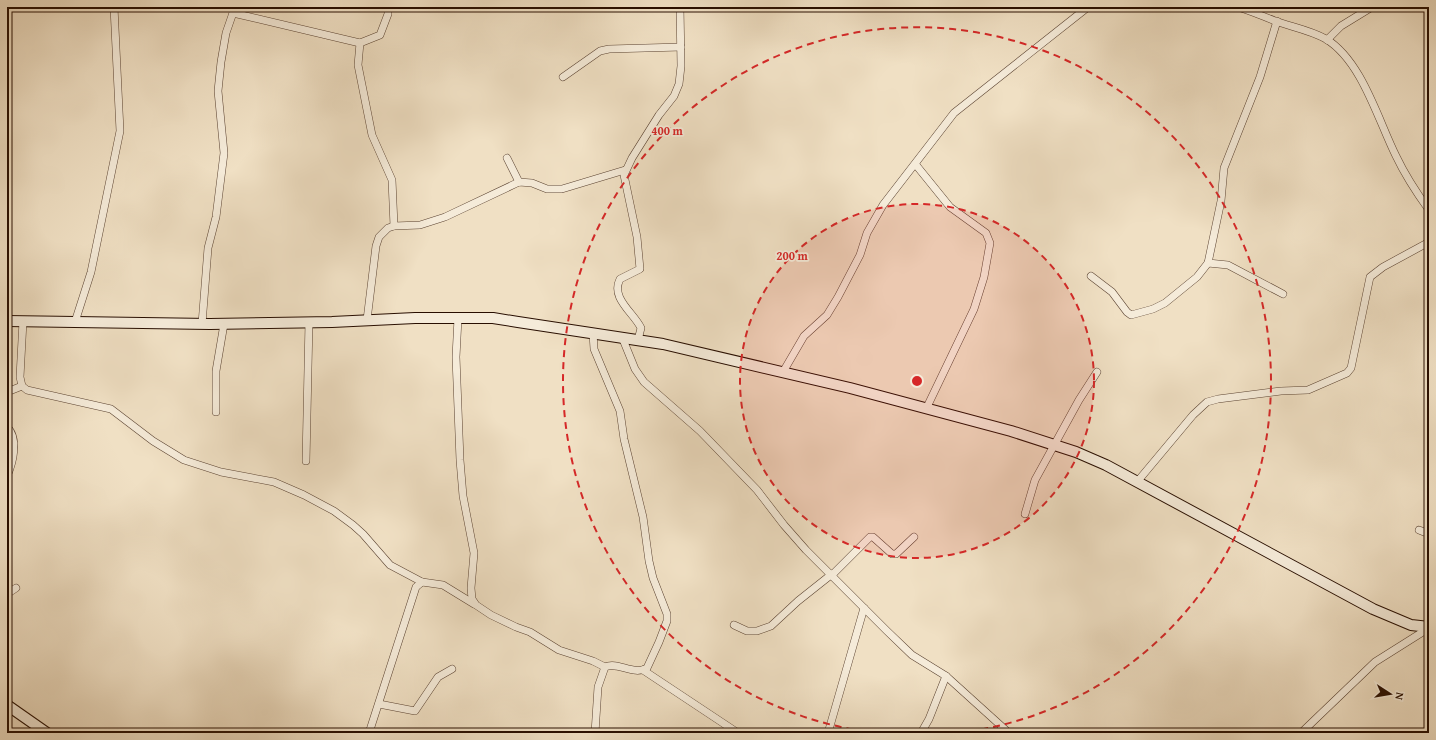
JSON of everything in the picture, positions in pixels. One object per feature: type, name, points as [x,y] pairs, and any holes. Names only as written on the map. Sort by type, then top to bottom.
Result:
[{"type":"main road","points":[[7,321],[224,324],[493,318],[638,340],[783,372],[927,408],[1055,445],[1106,465],[1373,609],[1411,625],[1429,628]]},
{"type":"main road","points":[[8,708],[47,733]]},
{"type":"street","points":[[75,322],[92,272],[120,131],[114,7]]},
{"type":"street","points":[[202,324],[208,248],[216,217],[224,152],[218,95],[221,62],[226,33],[234,10],[360,43],[380,35],[388,14],[388,7]]},
{"type":"street","points":[[638,340],[641,328],[621,300],[617,288],[620,279],[640,270],[637,237],[625,181],[625,170],[659,115],[674,96],[679,84],[681,47],[680,7]]},
{"type":"street","points":[[783,372],[804,336],[827,315],[831,309],[860,255],[867,233],[883,205],[916,165],[954,113],[1088,7]]},
{"type":"street","points":[[1238,7],[1276,21],[1299,27],[1327,40],[1350,64],[1364,87],[1413,188],[1429,210]]},
{"type":"street","points":[[1327,40],[1340,26],[1372,7]]},
{"type":"street","points":[[1091,276],[1112,292],[1131,315],[1153,309],[1165,303],[1197,277],[1208,263],[1221,200],[1224,168],[1260,77],[1276,21]]},
{"type":"street","points":[[360,43],[358,65],[372,135],[392,180],[394,226]]},
{"type":"street","points":[[563,77],[600,51],[609,49],[681,47]]},
{"type":"street","points":[[507,158],[519,182]]},
{"type":"street","points":[[916,165],[950,207],[986,233],[990,243],[984,276],[974,310],[927,408]]},
{"type":"street","points":[[367,320],[376,246],[382,232],[394,226],[420,225],[445,217],[519,182],[532,183],[546,189],[562,188],[625,170]]},
{"type":"street","points":[[1137,482],[1192,415],[1207,402],[1218,399],[1264,395],[1281,391],[1308,390],[1347,373],[1351,368],[1370,277],[1383,267],[1429,242]]},
{"type":"street","points":[[1208,263],[1228,266],[1283,294]]},
{"type":"street","points":[[458,318],[456,357],[460,460],[464,496],[474,553],[471,594],[472,600],[476,605]]},
{"type":"street","points":[[23,321],[20,377],[22,386],[27,390],[111,409],[163,448],[184,460],[221,472],[274,482],[304,495],[348,521],[363,534],[390,565],[422,582],[435,586],[442,585],[516,627],[533,634],[559,650],[593,661],[604,667],[611,666],[642,670],[738,733]]},
{"type":"street","points":[[306,461],[309,322]]},
{"type":"street","points":[[216,412],[216,371],[224,324]]},
{"type":"street","points":[[593,333],[594,349],[620,411],[624,439],[643,517],[649,562],[653,578],[667,614],[667,620],[659,642],[646,668],[642,670]]},
{"type":"street","points":[[622,337],[635,369],[644,382],[700,431],[757,490],[784,525],[806,550],[912,655],[946,676],[1009,733]]},
{"type":"street","points":[[1025,514],[1035,480],[1079,400],[1097,372]]},
{"type":"street","points":[[7,392],[22,386]]},
{"type":"street","points":[[7,427],[13,435],[14,448],[7,476]]},
{"type":"street","points":[[1420,530],[1429,534]]},
{"type":"street","points":[[734,625],[748,631],[757,631],[771,626],[798,601],[832,575],[870,537],[873,537],[892,554],[896,554],[914,537]]},
{"type":"street","points":[[461,596],[472,580]]},
{"type":"street","points":[[369,733],[416,587],[422,582]]},
{"type":"street","points":[[7,594],[16,588]]},
{"type":"street","points":[[828,733],[864,608]]},
{"type":"street","points":[[1301,733],[1375,662],[1429,628]]},
{"type":"street","points":[[595,733],[598,687],[604,667]]},
{"type":"street","points":[[379,704],[415,711],[438,677],[452,669]]},
{"type":"street","points":[[921,733],[929,718],[946,676]]}]
